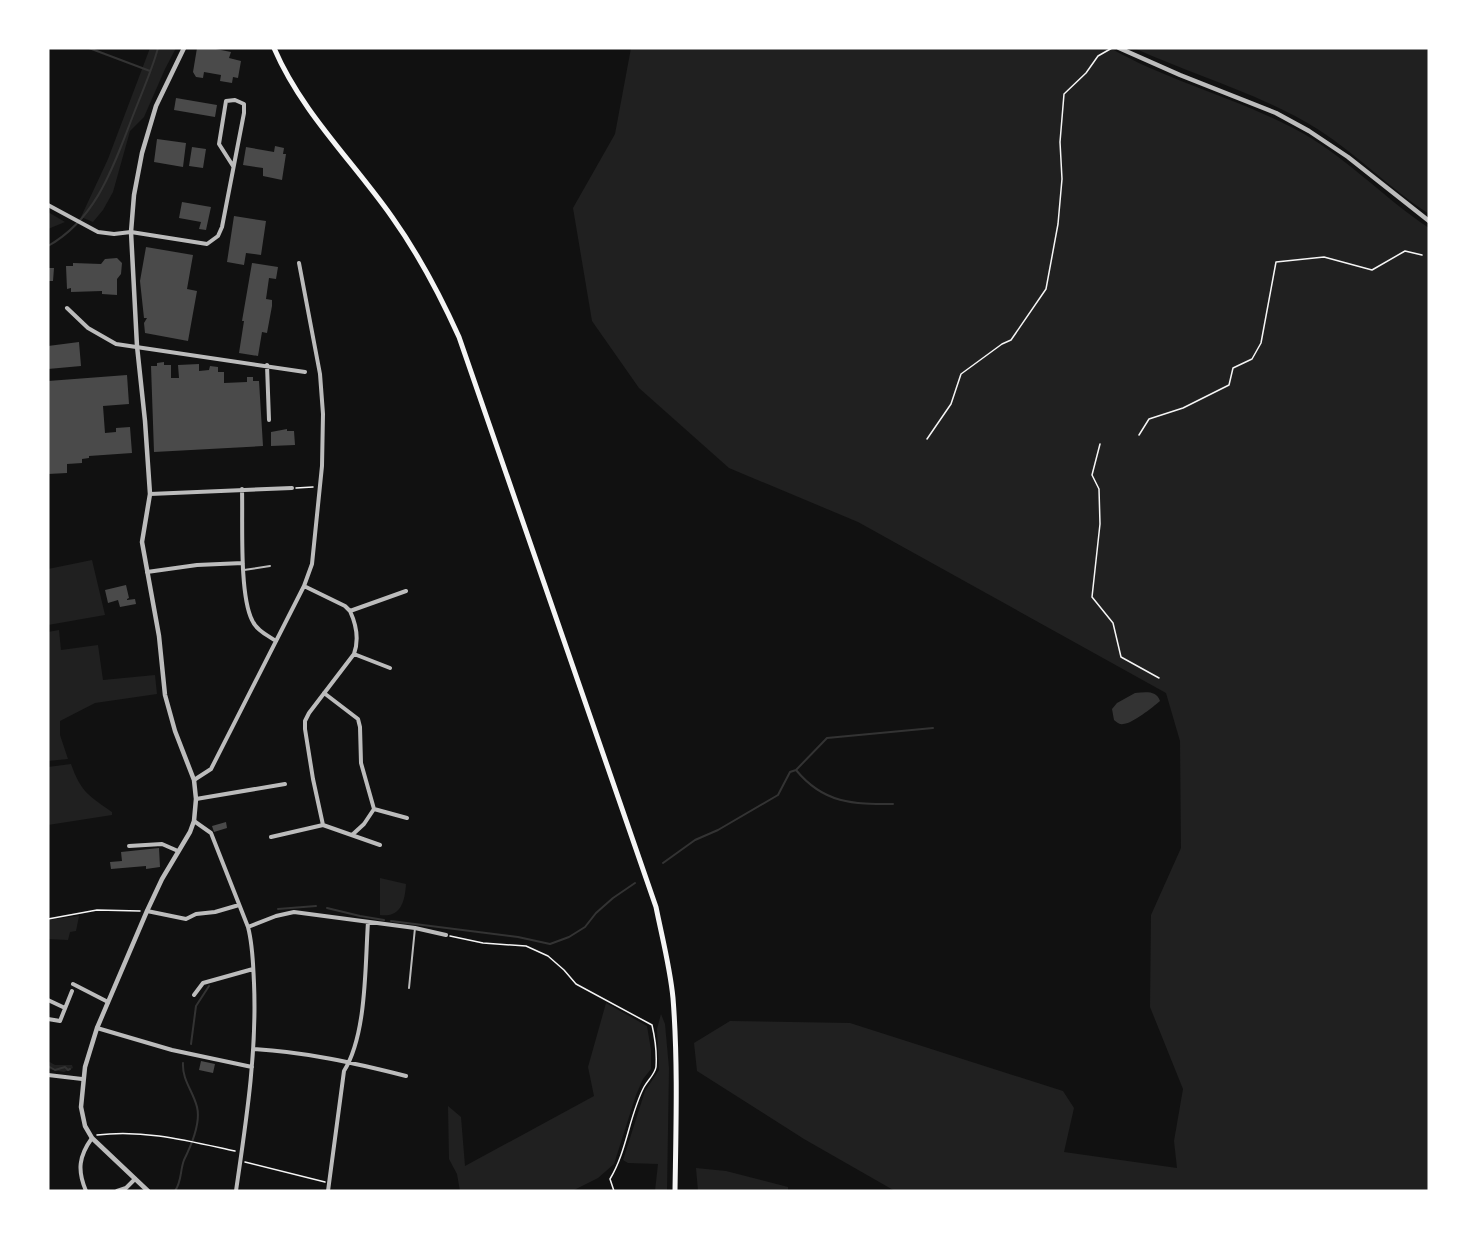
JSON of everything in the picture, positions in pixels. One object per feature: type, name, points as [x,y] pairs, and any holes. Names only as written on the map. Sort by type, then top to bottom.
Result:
[{"type":"main road","points":[[274,48],[298,95],[411,245],[430,277],[463,348],[656,907],[673,996],[677,1085],[675,1191]]},
{"type":"street","points":[[148,1191],[91,1137],[85,1126],[81,1107],[82,1079],[97,1028],[147,911],[194,821],[196,800],[194,780],[175,731],[165,695],[159,636],[142,542],[150,494],[137,346],[131,232],[134,195],[142,153],[156,106],[184,48]]},
{"type":"street","points":[[1119,48],[1276,113],[1309,131],[1348,157],[1429,220]]},
{"type":"street","points":[[48,205],[98,232],[114,234],[131,232],[207,244],[213,241],[222,227],[244,112],[244,104],[235,100],[226,101],[219,144],[233,166]]},
{"type":"street","points":[[194,780],[211,769],[304,586],[312,564],[322,466],[323,414],[320,374],[299,263]]},
{"type":"street","points":[[67,308],[88,328],[116,344],[305,372]]},
{"type":"street","points":[[267,365],[269,420]]},
{"type":"street","points":[[150,494],[292,488]]},
{"type":"street","points":[[242,489],[243,563],[248,608],[252,622],[276,641]]},
{"type":"street","points":[[147,572],[197,565],[243,563]]},
{"type":"street","points":[[304,586],[350,610],[354,619],[357,645],[354,654],[305,721],[313,778],[323,825]]},
{"type":"street","points":[[350,610],[406,591]]},
{"type":"street","points":[[354,654],[390,668]]},
{"type":"street","points":[[324,693],[358,719],[360,726],[361,763],[374,809],[364,824],[352,835]]},
{"type":"street","points":[[196,800],[285,784]]},
{"type":"street","points":[[374,809],[407,818]]},
{"type":"street","points":[[194,821],[211,833],[248,927],[252,943],[255,1011],[252,1066],[236,1191]]},
{"type":"street","points":[[271,837],[323,825],[380,845]]},
{"type":"street","points":[[129,846],[162,844],[178,851]]},
{"type":"street","points":[[147,911],[186,919],[196,914],[215,912],[239,905]]},
{"type":"street","points":[[248,927],[294,912],[415,928],[446,935]]},
{"type":"street","points":[[327,1191],[344,1071],[350,1061],[362,1012],[368,922]]},
{"type":"street","points":[[194,995],[203,983],[253,969]]},
{"type":"street","points":[[72,984],[108,1002]]},
{"type":"street","points":[[48,1019],[60,1021],[72,991]]},
{"type":"street","points":[[48,1000],[65,1008]]},
{"type":"street","points":[[97,1028],[172,1050],[252,1066]]},
{"type":"street","points":[[253,1049],[287,1051],[350,1061],[406,1076]]},
{"type":"street","points":[[48,1076],[82,1079]]},
{"type":"street","points":[[86,1191],[82,1180],[81,1155],[91,1137]]},
{"type":"street","points":[[117,1191],[126,1188],[135,1179]]},
{"type":"lane","points":[[244,570],[270,566]]},
{"type":"lane","points":[[409,988],[415,928]]},
{"type":"path","points":[[927,439],[951,404],[961,374],[1011,340],[1046,290],[1058,224],[1062,179],[1060,142],[1065,94],[1086,73],[1098,56],[1112,48]]},
{"type":"path","points":[[1139,435],[1149,419],[1183,408],[1229,385],[1233,368],[1252,359],[1261,343],[1276,262],[1324,257],[1372,270],[1405,251],[1422,255]]},
{"type":"path","points":[[1100,444],[1092,475],[1099,489],[1100,524],[1092,597],[1113,623],[1121,657],[1159,678]]},
{"type":"path","points":[[292,488],[320,487]]},
{"type":"path","points":[[48,919],[97,910],[147,911]]},
{"type":"path","points":[[446,935],[483,943],[526,946],[548,956],[576,984],[652,1025],[655,1038],[656,1070],[645,1086],[618,1167],[610,1179],[614,1191]]},
{"type":"path","points":[[91,1137],[126,1134],[168,1136],[242,1153]]},
{"type":"path","points":[[240,1161],[328,1183]]},
{"type":"shaded area","points":[[150,48],[176,48],[144,117],[130,131],[113,192],[93,222],[81,217],[108,159]]},
{"type":"shaded area","points":[[631,48],[1110,48],[1155,70],[1271,117],[1312,138],[1429,228],[1429,1191],[895,1191],[804,1139],[697,1071],[694,1043],[730,1021],[850,1023],[1063,1091],[1074,1108],[1064,1152],[1177,1168],[1174,1141],[1183,1089],[1150,1007],[1151,915],[1181,848],[1180,741],[1166,693],[858,522],[729,468],[639,388],[592,321],[573,208],[615,134]]},
{"type":"shaded area","points":[[1134,48],[1429,48],[1429,214],[1333,140],[1297,117]]},
{"type":"shaded area","points":[[48,212],[65,222],[48,229]]},
{"type":"shaded area","points":[[92,560],[105,615],[48,625],[48,569]]},
{"type":"shaded area","points":[[59,630],[61,650],[98,645],[103,680],[155,675],[157,694],[95,703],[60,721],[60,735],[68,759],[48,761],[48,632]]},
{"type":"shaded area","points":[[1135,693],[1153,693],[1160,701],[1132,721],[1119,724],[1114,720],[1112,709],[1117,703]]},
{"type":"shaded area","points":[[71,764],[82,787],[91,797],[112,812],[112,815],[48,825],[48,767]]},
{"type":"shaded area","points":[[380,878],[406,884],[403,902],[393,914],[380,915]]},
{"type":"shaded area","points":[[79,916],[76,931],[70,932],[68,940],[48,939],[48,920]]},
{"type":"shaded area","points":[[606,1003],[647,1026],[651,1050],[651,1069],[643,1079],[636,1095],[614,1164],[598,1178],[572,1191],[460,1191],[457,1174],[449,1159],[448,1106],[461,1117],[465,1166],[594,1096],[588,1067]]},
{"type":"shaded area","points":[[661,1014],[665,1024],[669,1068],[667,1191],[655,1191],[658,1164],[628,1163],[623,1160],[645,1091],[659,1070],[657,1029]]},
{"type":"shaded area","points":[[48,1061],[55,1065],[72,1065],[73,1068],[64,1072],[48,1069]]},
{"type":"shaded area","points":[[696,1168],[726,1171],[788,1187],[788,1191],[698,1191]]},
{"type":"building","points":[[197,48],[231,52],[229,58],[241,61],[238,78],[233,77],[232,83],[220,81],[221,75],[204,72],[203,78],[196,77],[193,72]]},
{"type":"building","points":[[176,98],[217,105],[215,117],[174,110]]},
{"type":"building","points":[[157,139],[186,143],[183,167],[154,162]]},
{"type":"building","points":[[275,146],[284,148],[283,154],[286,154],[282,180],[263,176],[263,168],[243,165],[246,147],[274,152]]},
{"type":"building","points":[[192,147],[206,149],[203,168],[189,166]]},
{"type":"building","points":[[182,202],[211,207],[206,230],[199,229],[201,222],[179,218]]},
{"type":"building","points":[[234,216],[266,221],[261,255],[246,253],[244,265],[227,262]]},
{"type":"building","points":[[146,247],[193,255],[187,289],[197,291],[188,341],[145,333],[144,323],[147,318],[144,318],[140,281]]},
{"type":"building","points":[[117,258],[122,263],[121,274],[117,279],[117,295],[102,294],[102,291],[71,292],[71,288],[67,289],[66,266],[73,266],[73,263],[101,264],[105,259]]},
{"type":"building","points":[[252,263],[278,267],[276,279],[269,278],[266,299],[272,300],[272,306],[267,333],[262,332],[258,356],[239,353]]},
{"type":"building","points":[[48,268],[54,268],[53,281],[48,281]]},
{"type":"building","points":[[79,342],[81,366],[48,369],[48,346]]},
{"type":"building","points":[[164,362],[164,365],[171,365],[171,378],[179,378],[178,365],[199,364],[199,371],[209,370],[210,366],[218,367],[218,372],[224,372],[224,383],[247,382],[247,377],[253,377],[253,381],[259,381],[263,446],[154,452],[151,366]]},
{"type":"building","points":[[127,375],[129,404],[103,406],[105,433],[116,432],[116,428],[130,427],[132,453],[89,456],[89,458],[82,459],[82,463],[67,464],[67,473],[48,474],[48,381]]},
{"type":"building","points":[[287,429],[287,431],[294,431],[295,445],[271,446],[271,432]]},
{"type":"building","points":[[126,585],[129,598],[127,600],[135,599],[136,604],[120,607],[118,600],[108,603],[105,590]]},
{"type":"building","points":[[226,822],[227,828],[214,832],[212,826]]},
{"type":"building","points":[[159,848],[160,867],[111,869],[110,862],[122,861],[121,852]]},
{"type":"building","points":[[201,1061],[215,1064],[213,1073],[199,1070]]},
{"type":"waterway","points":[[89,48],[150,71]]},
{"type":"waterway","points":[[48,246],[80,221],[102,188],[119,151],[158,48]]},
{"type":"waterway","points":[[663,863],[695,840],[718,830],[778,795],[790,772],[796,770],[827,738],[933,728]]},
{"type":"waterway","points":[[796,770],[817,790],[828,796],[852,802],[893,804]]},
{"type":"waterway","points":[[391,921],[518,937],[550,944],[569,937],[585,927],[596,913],[613,898],[635,883]]},
{"type":"waterway","points":[[278,909],[316,906]]},
{"type":"waterway","points":[[327,908],[384,920]]},
{"type":"waterway","points":[[191,1044],[196,1006],[209,986]]},
{"type":"waterway","points":[[175,1191],[198,1120],[197,1107],[184,1075],[183,1063]]},
{"type":"waterway","points":[[48,1066],[55,1070],[65,1067],[70,1069]]}]
